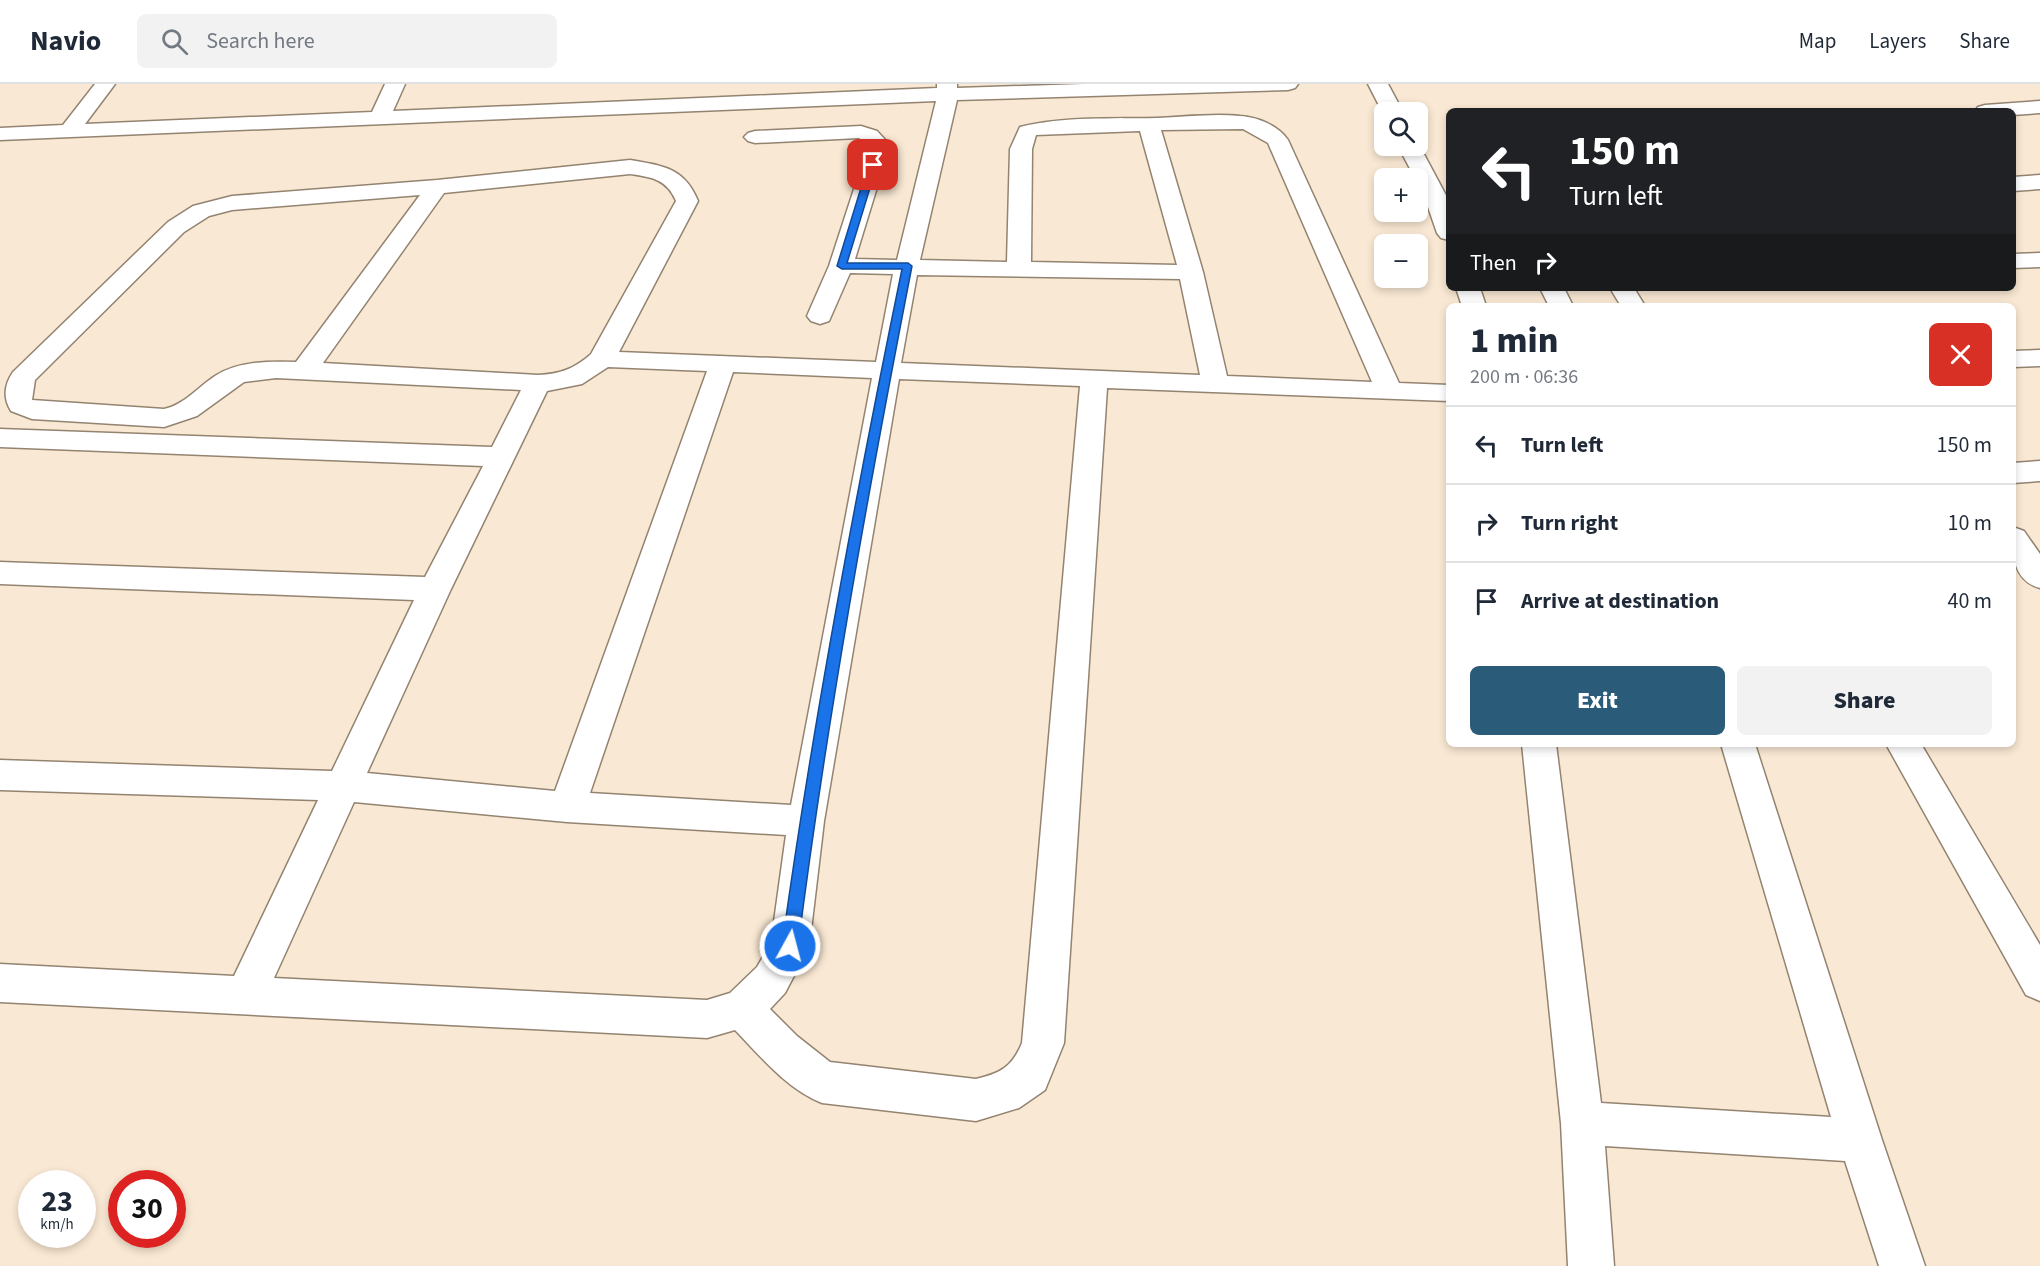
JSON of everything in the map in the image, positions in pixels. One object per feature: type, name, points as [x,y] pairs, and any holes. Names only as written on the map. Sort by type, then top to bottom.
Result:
[{"type":"street","points":[[68,132],[105,84]]},
{"type":"street","points":[[379,119],[395,84]]},
{"type":"street","points":[[0,134],[379,119],[948,89],[1288,84]]},
{"type":"street","points":[[1378,84],[1388,102]]},
{"type":"street","points":[[0,983],[707,1019],[742,1009],[771,980],[790,946],[806,821],[886,370],[948,89]]},
{"type":"street","points":[[2016,109],[2040,107]]},
{"type":"street","points":[[1019,269],[1021,149],[1027,131],[1038,127],[1240,122],[1263,128],[1277,140],[1389,390]]},
{"type":"street","points":[[1149,124],[1191,272],[1215,383]]},
{"type":"street","points":[[755,137],[861,132],[876,139],[879,144],[842,266],[820,316]]},
{"type":"street","points":[[1414,156],[1440,205],[1446,224]]},
{"type":"street","points":[[630,167],[668,176],[683,187],[687,201],[602,359],[583,375],[557,383],[304,370],[245,373],[233,376],[187,412],[164,418],[32,410],[21,405],[18,398],[22,378],[176,227],[201,211],[232,203],[437,187],[630,167]]},
{"type":"street","points":[[2016,184],[2040,182]]},
{"type":"street","points":[[304,370],[437,187]]},
{"type":"street","points":[[2016,261],[2040,260]]},
{"type":"street","points":[[842,266],[1191,272]]},
{"type":"street","points":[[2016,359],[2040,358]]},
{"type":"street","points":[[602,359],[1446,393]]},
{"type":"street","points":[[567,807],[723,364]]},
{"type":"street","points":[[742,1009],[782,1050],[822,1082],[976,1100],[1004,1093],[1030,1075],[1043,1043],[1094,378]]},
{"type":"street","points":[[246,994],[435,589],[538,383]]},
{"type":"street","points":[[0,438],[502,457]]},
{"type":"street","points":[[2016,473],[2040,471]]},
{"type":"street","points":[[2016,542],[2040,577]]},
{"type":"street","points":[[0,573],[435,589]]},
{"type":"street","points":[[1539,747],[1582,1123],[1591,1266]]},
{"type":"street","points":[[1739,747],[1860,1140],[1902,1266]]},
{"type":"street","points":[[1905,747],[2040,982]]},
{"type":"street","points":[[0,775],[343,786],[567,807],[806,821]]},
{"type":"street","points":[[1582,1123],[1860,1140]]},
{"type":"route","points":[[790,946],[806,821],[886,370],[908,266],[842,266],[873,165]]}]
